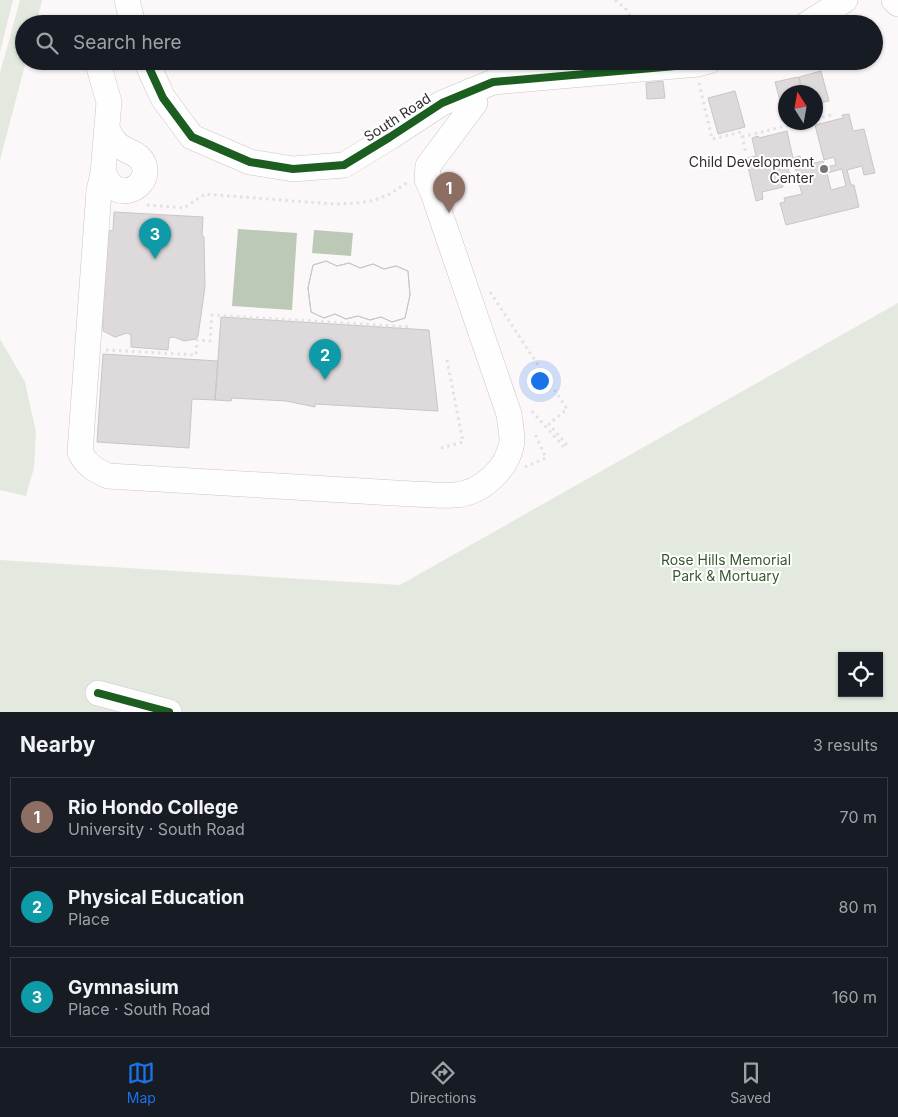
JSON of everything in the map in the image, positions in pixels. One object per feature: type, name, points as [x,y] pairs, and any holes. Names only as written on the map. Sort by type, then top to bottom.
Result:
[{"type":"street","points":[[821,15],[845,0]]},
{"type":"street","points":[[894,0],[898,4]]},
{"type":"street","points":[[99,70],[110,102],[103,173],[98,191],[80,452],[84,460],[90,466],[108,476],[412,494],[455,496],[471,492],[485,484],[504,463],[512,440],[509,414],[427,179],[428,166],[475,103],[470,91]]},
{"type":"street","name":"South Road","points":[[150,70],[163,98],[192,137],[250,162],[293,169],[344,165],[442,103],[493,82],[630,70]]},
{"type":"street","points":[[103,173],[110,184],[119,190],[132,190],[140,184],[145,175],[144,164],[139,157],[117,145],[108,131]]},
{"type":"street","points":[[98,693],[169,712]]},
{"type":"path","points":[[615,0],[629,15]]},
{"type":"path","points":[[704,70],[712,139],[741,132],[746,153]]},
{"type":"path","points":[[823,117],[835,114]]},
{"type":"path","points":[[742,137],[778,128]]},
{"type":"path","points":[[138,204],[184,208],[205,194],[336,204],[357,203],[376,200],[390,194],[411,180],[427,175]]},
{"type":"path","points":[[487,286],[567,409],[550,424],[567,444],[564,447],[527,405]]},
{"type":"path","points":[[98,349],[196,355],[197,340],[210,341],[212,315],[410,327]]},
{"type":"path","points":[[441,448],[463,442],[447,360]]},
{"type":"path","points":[[522,468],[546,458],[530,425]]},
{"type":"green space","points":[[0,0],[13,0],[0,52]]},
{"type":"green space","points":[[20,0],[42,0],[38,15],[16,15]]},
{"type":"green space","points":[[15,18],[15,70],[24,70],[0,160],[0,73]]},
{"type":"green space","name":"Rose Hills Memorial Park & Mortuary","points":[[898,303],[898,712],[0,712],[0,560],[400,585]]},
{"type":"green space","points":[[0,339],[25,382],[36,432],[34,468],[26,496],[0,490]]},
{"type":"shaded area","points":[[238,229],[297,233],[292,310],[232,306]]},
{"type":"shaded area","points":[[314,230],[353,233],[351,256],[312,253]]},
{"type":"building","points":[[821,71],[829,101],[823,102],[823,85],[801,85],[799,77]]},
{"type":"building","points":[[798,77],[800,85],[778,85],[778,93],[775,82]]},
{"type":"building","points":[[663,81],[665,98],[647,99],[646,83]]},
{"type":"building","points":[[735,91],[745,127],[718,134],[708,98]]},
{"type":"building","name":"Child Development Center","points":[[849,114],[853,131],[864,129],[875,173],[864,175],[862,166],[847,170],[851,185],[854,185],[859,207],[786,225],[780,203],[785,202],[784,198],[802,194],[798,180],[782,184],[783,187],[762,192],[763,199],[756,201],[746,158],[756,156],[752,138],[787,131],[793,158],[800,156],[802,165],[788,168],[790,176],[797,174],[795,168],[823,161],[825,167],[836,165],[834,157],[824,160],[816,130],[823,130],[823,123],[843,118],[842,115]],"holes":[[[842,169],[846,186],[831,190],[827,173]]]},
{"type":"building","points":[[114,212],[203,217],[202,235],[204,237],[205,287],[196,339],[184,341],[174,337],[169,338],[168,350],[131,347],[131,335],[127,333],[115,337],[103,331],[102,281],[109,231],[113,230]]},
{"type":"building","points":[[326,261],[337,266],[349,263],[360,268],[373,264],[384,269],[396,266],[408,271],[410,295],[405,318],[392,322],[381,317],[370,320],[358,316],[346,319],[335,314],[324,318],[311,312],[308,288],[313,265]]},
{"type":"building","points":[[326,261],[337,266],[349,263],[360,268],[373,264],[384,269],[396,266],[408,271],[410,295],[405,318],[392,322],[381,317],[370,320],[358,316],[346,319],[335,314],[324,318],[311,312],[308,288],[313,265]]},
{"type":"building","points":[[221,317],[429,330],[438,411],[315,404],[315,407],[286,401],[232,398],[231,401],[215,400]]},
{"type":"building","points":[[103,354],[218,361],[215,400],[192,399],[189,448],[97,442]]},
{"type":"cycle path","points":[[150,70],[163,98],[192,137],[250,162],[293,169],[344,165],[442,103],[493,82],[630,70]]},
{"type":"cycle path","points":[[98,693],[169,712]]},
{"type":"place","name":"Child Development Center","points":[[824,169]]},
{"type":"place","name":"Rio Hondo College","points":[[449,213]]},
{"type":"place","name":"Gymnasium","points":[[155,259]]},
{"type":"place","name":"Physical Education","points":[[325,380]]}]
